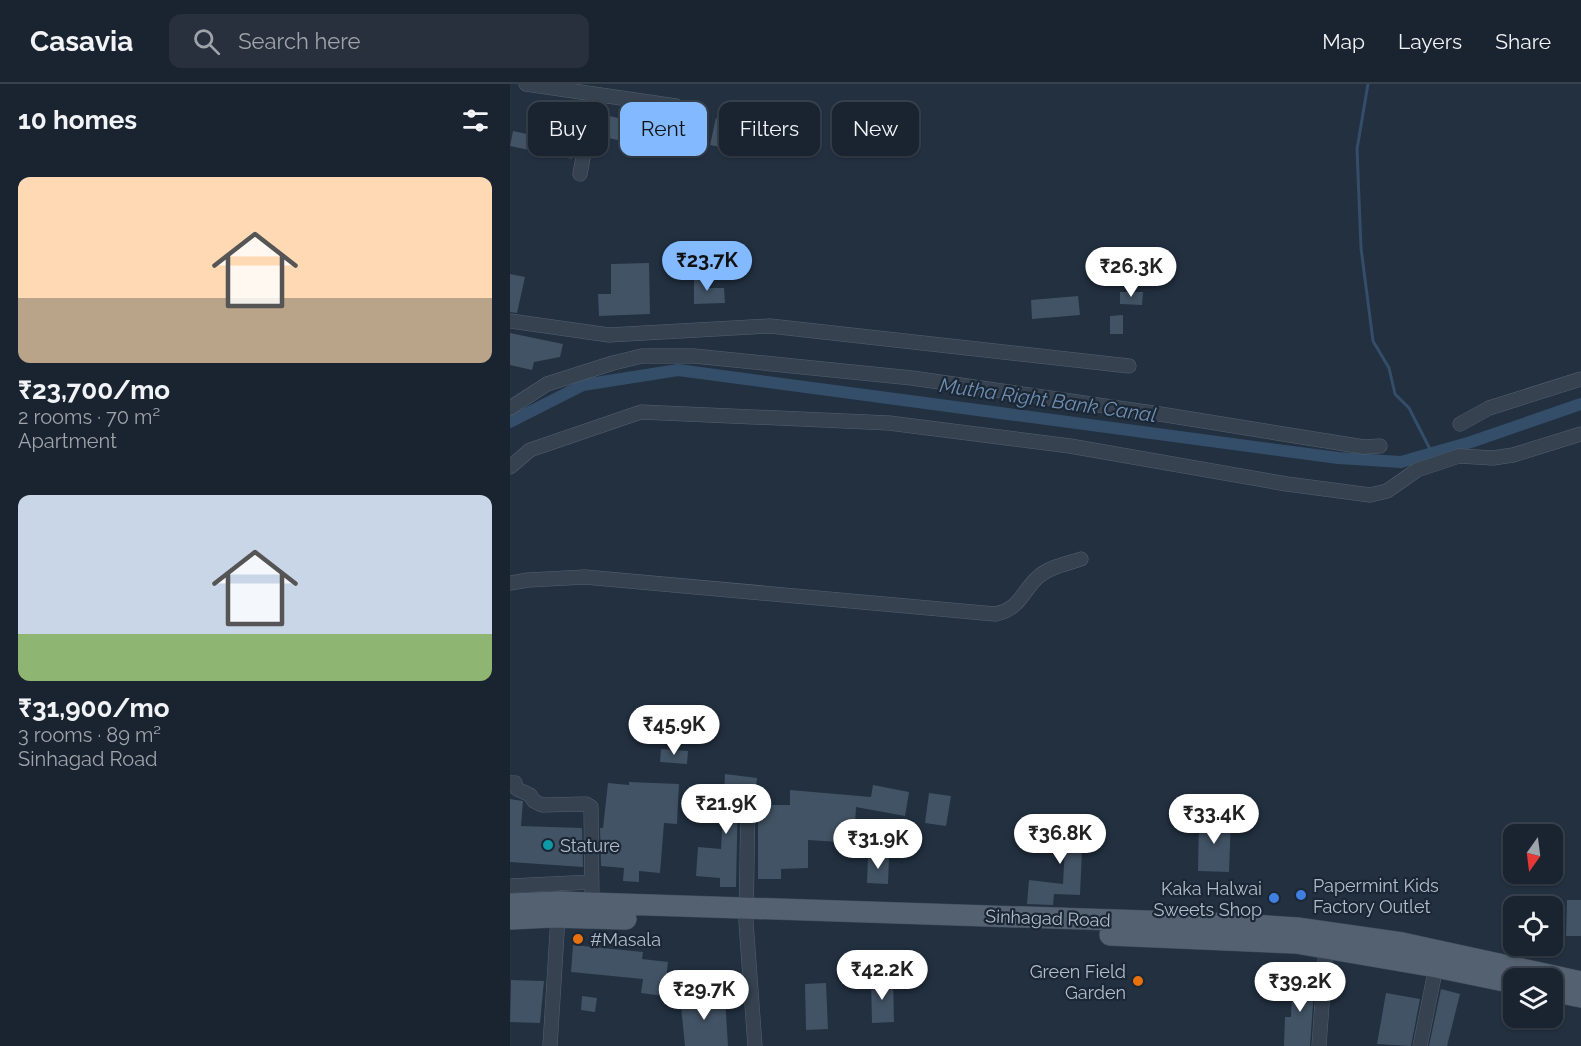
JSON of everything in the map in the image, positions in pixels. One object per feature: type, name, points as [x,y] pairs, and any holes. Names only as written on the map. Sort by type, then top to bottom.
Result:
[{"type":"main road","name":"Sinhagad Road","points":[[510,904],[592,903],[746,915],[1236,932],[1297,928],[1391,941],[1503,972]]},
{"type":"main road","name":"Sinhagad Road","points":[[510,919],[746,915]]},
{"type":"main road","name":"Sinhagad Road","points":[[1236,932],[1436,967],[1503,975]]},
{"type":"main road","name":"Sinhagad Road","points":[[1563,980],[1581,982]]},
{"type":"main road","points":[[1563,993],[1581,997]]},
{"type":"street","points":[[526,84],[649,102]]},
{"type":"street","points":[[580,174],[595,94]]},
{"type":"street","points":[[510,321],[609,335],[770,326],[1129,366]]},
{"type":"street","points":[[510,408],[548,384],[613,363],[642,356],[694,356],[912,378],[1160,414],[1364,447],[1380,446]]},
{"type":"street","points":[[1460,424],[1489,408],[1581,379]]},
{"type":"street","points":[[510,467],[530,450],[641,412],[889,423],[1070,446],[1287,484],[1370,495],[1387,491],[1417,470],[1459,456],[1493,458],[1513,455],[1581,434]]},
{"type":"street","points":[[510,583],[585,577],[995,615],[1015,606],[1037,578],[1045,572],[1082,559]]},
{"type":"street","points":[[510,783],[515,783],[517,789],[530,795],[534,801],[542,805],[586,804],[591,807],[592,903]]},
{"type":"street","points":[[748,803],[746,915],[755,1046]]},
{"type":"street","points":[[510,886],[592,882]]},
{"type":"street","points":[[550,1046],[558,917]]},
{"type":"street","points":[[1319,1046],[1326,948]]},
{"type":"street","points":[[1420,1046],[1436,967]]},
{"type":"building","points":[[608,116],[620,118],[620,140],[608,138]]},
{"type":"building","points":[[716,118],[719,119],[719,147],[710,145]]},
{"type":"building","points":[[528,129],[528,150],[510,146],[513,131],[527,134]]},
{"type":"building","points":[[649,263],[650,314],[599,316],[598,294],[611,294],[611,264]]},
{"type":"building","points":[[510,274],[525,277],[517,313],[510,312]]},
{"type":"building","points":[[694,276],[709,276],[709,288],[724,288],[725,303],[694,304]]},
{"type":"building","points":[[1120,292],[1143,292],[1142,305],[1120,304]]},
{"type":"building","points":[[1078,296],[1080,315],[1032,319],[1031,300]]},
{"type":"building","points":[[1123,315],[1123,334],[1110,334],[1110,316]]},
{"type":"building","points":[[510,333],[563,344],[560,357],[534,362],[532,370],[510,365]]},
{"type":"building","points":[[661,749],[688,751],[687,764],[660,762]]},
{"type":"building","points":[[725,774],[757,778],[755,795],[738,792],[736,887],[720,887],[720,878],[696,876],[698,847],[721,849]]},
{"type":"building","points":[[629,782],[679,784],[677,824],[664,823],[660,873],[639,871],[639,882],[623,881],[624,868],[601,866],[600,828],[603,828],[608,783],[629,785]]},
{"type":"building","points":[[873,785],[909,792],[905,816],[856,807],[854,843],[808,840],[808,868],[781,869],[781,879],[758,879],[758,805],[790,805],[790,790],[871,797]]},
{"type":"building","points":[[929,793],[951,796],[946,826],[925,823]]},
{"type":"building","name":"Stature","points":[[510,799],[523,801],[521,826],[582,828],[583,867],[510,862]]},
{"type":"building","points":[[1199,818],[1231,819],[1229,872],[1198,871]]},
{"type":"building","points":[[1043,819],[1055,820],[1054,827],[1083,829],[1080,895],[1054,894],[1053,905],[1027,904],[1029,880],[1063,884],[1065,846],[1041,844]]},
{"type":"building","points":[[868,856],[889,857],[888,884],[867,883]]},
{"type":"building","points":[[1567,900],[1581,900],[1581,936],[1566,936]]},
{"type":"building","points":[[573,945],[643,952],[642,959],[668,962],[664,996],[641,993],[643,979],[571,972]]},
{"type":"building","points":[[1293,976],[1315,976],[1310,1046],[1284,1046],[1285,1017],[1291,1017]]},
{"type":"building","points":[[893,979],[894,1022],[872,1023],[871,980]]},
{"type":"building","points":[[511,980],[544,981],[540,1023],[510,1022]]},
{"type":"building","points":[[826,983],[828,1029],[806,1030],[805,984]]},
{"type":"building","points":[[1441,989],[1460,994],[1447,1046],[1429,1046]]},
{"type":"building","points":[[1386,993],[1420,999],[1411,1046],[1377,1044]]},
{"type":"building","points":[[582,996],[597,998],[595,1012],[581,1010]]},
{"type":"building","points":[[680,996],[725,997],[728,1046],[685,1046]]},
{"type":"waterway","points":[[1368,84],[1357,149],[1361,248],[1373,341],[1389,368],[1395,394],[1409,408],[1432,453]]},
{"type":"waterway","name":"Mutha Right Bank Canal","points":[[510,422],[583,385],[678,370],[1338,458],[1401,462],[1471,442],[1581,404]]},
{"type":"place","name":"Stature","points":[[548,845]]},
{"type":"place","name":"Papermint Kids Factory Outlet","points":[[1301,895]]},
{"type":"place","name":"Kaka Halwai Sweets Shop","points":[[1274,898]]},
{"type":"place","name":"#Masala","points":[[578,939]]},
{"type":"place","name":"Green Field Garden","points":[[1138,981]]}]
